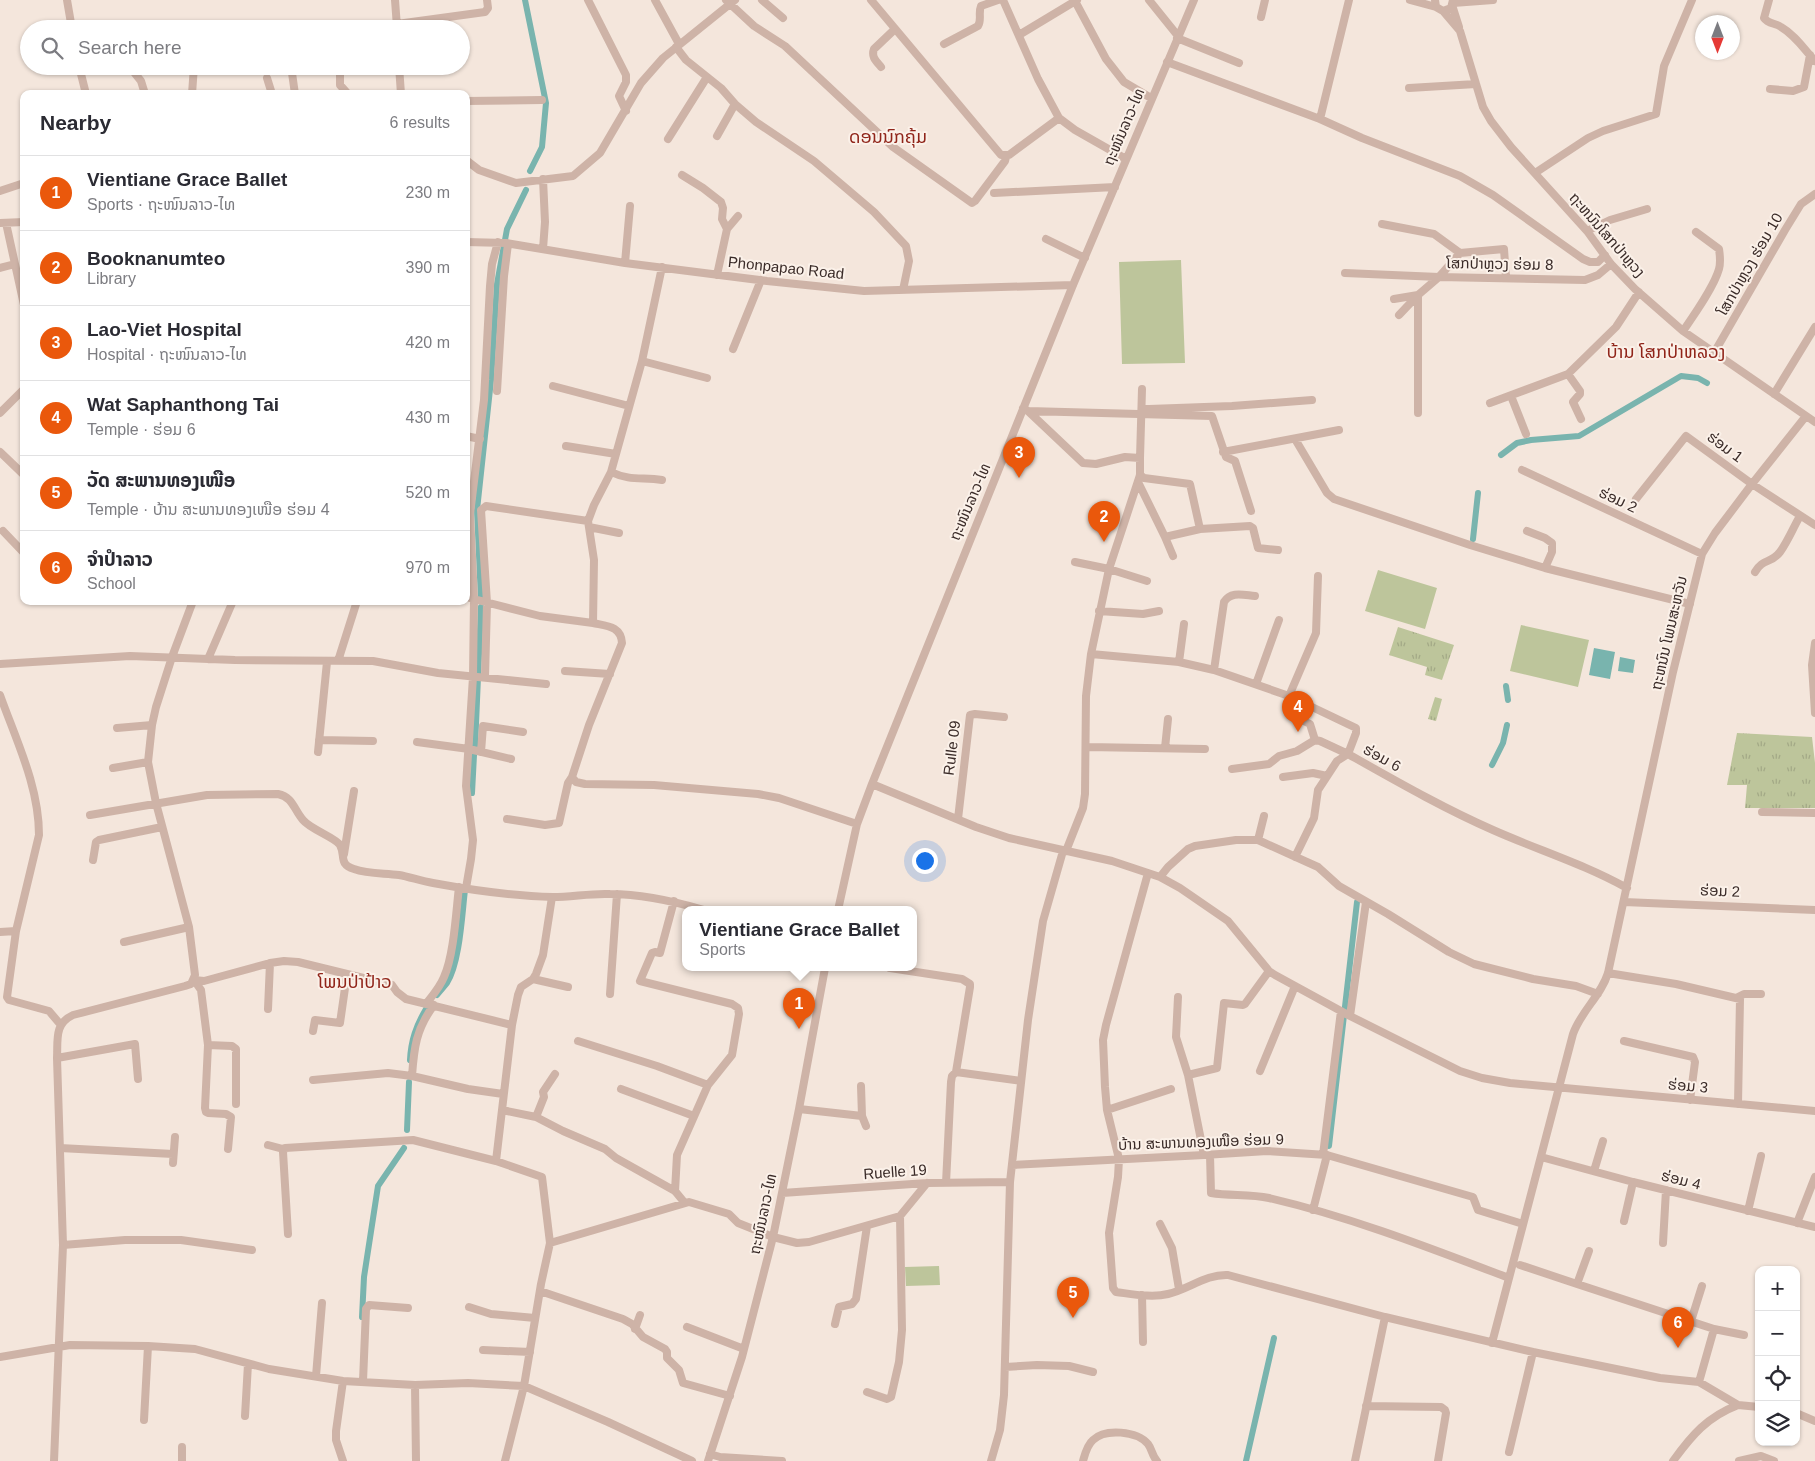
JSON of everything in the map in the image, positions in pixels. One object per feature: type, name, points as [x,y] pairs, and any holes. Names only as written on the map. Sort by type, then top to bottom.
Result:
[{"type":"street","points":[[67,0],[70,20]]},
{"type":"street","points":[[395,0],[397,20]]},
{"type":"street","points":[[435,20],[485,12],[488,8],[487,0]]},
{"type":"street","points":[[588,0],[626,75],[626,82],[619,96],[626,111]]},
{"type":"street","points":[[656,0],[686,60],[721,88],[735,104],[756,122],[814,161],[874,212],[906,246],[909,261],[904,290]]},
{"type":"street","points":[[762,0],[784,18]]},
{"type":"street","points":[[871,0],[999,154],[1006,156]]},
{"type":"street","points":[[944,44],[978,26],[981,6],[998,0]]},
{"type":"street","points":[[1003,0],[1038,79],[1059,118],[1075,130],[1126,159]]},
{"type":"street","points":[[1149,0],[1177,37],[1239,63]]},
{"type":"street","name":"ຖະໜົນລາວ-ໄທ","points":[[839,906],[857,824],[872,784],[1026,410],[1073,285],[1194,0]]},
{"type":"street","points":[[1261,17],[1265,0]]},
{"type":"street","points":[[1320,119],[1349,0]]},
{"type":"street","points":[[1410,0],[1449,10],[1453,3]]},
{"type":"street","points":[[1453,3],[1493,0]]},
{"type":"street","points":[[1534,173],[1588,138],[1603,131],[1656,114],[1664,66],[1692,0]]},
{"type":"street","points":[[1769,0],[1764,18],[1766,22],[1781,26],[1795,37],[1812,58],[1804,86],[1793,91],[1770,89]]},
{"type":"street","points":[[470,163],[479,170],[516,183],[573,176],[600,153],[641,83],[663,58],[731,1],[754,26],[785,46],[893,146],[972,203],[976,202],[1005,161],[1006,156],[1059,118]]},
{"type":"street","points":[[1020,35],[1076,1],[1106,58],[1124,82],[1151,98]]},
{"type":"street","points":[[1453,3],[1460,31]]},
{"type":"street","name":"ຖະຫນົນໂສກປ່າຫຼວງ","points":[[1438,6],[1460,31],[1483,107],[1491,121],[1534,173],[1587,231],[1612,264],[1639,292],[1683,332],[1815,422]]},
{"type":"street","points":[[881,68],[872,53],[895,29]]},
{"type":"street","points":[[1167,62],[1320,119],[1362,138],[1460,176],[1492,195],[1583,260],[1598,262],[1605,255]]},
{"type":"street","points":[[81,75],[85,90]]},
{"type":"street","points":[[136,75],[141,81],[144,90]]},
{"type":"street","points":[[192,90],[193,75]]},
{"type":"street","points":[[292,75],[294,90]]},
{"type":"street","points":[[340,75],[340,85],[344,90]]},
{"type":"street","points":[[400,75],[401,90]]},
{"type":"street","points":[[668,139],[707,77]]},
{"type":"street","points":[[267,78],[271,90]]},
{"type":"street","points":[[1410,88],[1476,84]]},
{"type":"street","points":[[470,101],[542,100]]},
{"type":"street","points":[[717,136],[735,104]]},
{"type":"street","points":[[682,175],[721,202],[724,208],[722,219],[727,229]]},
{"type":"street","points":[[543,179],[545,222],[543,249]]},
{"type":"street","points":[[0,191],[20,184]]},
{"type":"street","points":[[994,193],[1115,187]]},
{"type":"street","name":"ໂສກປ່າຫຼວງ ຮ່ອມ 10","points":[[1714,353],[1801,204],[1815,194]]},
{"type":"street","points":[[625,263],[630,206]]},
{"type":"street","points":[[1587,231],[1610,220],[1647,210]]},
{"type":"street","points":[[718,275],[727,229],[738,216]]},
{"type":"street","points":[[20,222],[3,223],[20,287]]},
{"type":"street","points":[[1382,224],[1434,234],[1460,253],[1504,249],[1506,277]]},
{"type":"street","points":[[1683,332],[1714,281],[1721,260],[1719,249],[1696,232]]},
{"type":"street","points":[[1046,239],[1085,258]]},
{"type":"street","name":"Phonpapao Road","points":[[470,242],[498,242],[625,263],[761,280],[864,290],[1073,285]]},
{"type":"street","points":[[412,1076],[414,1047],[417,1035],[447,968],[463,887],[472,859],[473,840],[469,804],[466,797],[472,677],[470,514],[480,439],[492,264],[498,242]]},
{"type":"street","points":[[497,390],[507,244]]},
{"type":"street","points":[[1345,273],[1439,277],[1460,253]]},
{"type":"street","points":[[0,268],[15,264]]},
{"type":"street","name":"ໂສກປ່າຫຼວງ ຮ່ອມ 8","points":[[1399,315],[1439,277],[1585,280],[1598,275],[1612,264]]},
{"type":"street","points":[[593,623],[594,560],[589,524],[594,505],[611,472],[642,361],[662,267]]},
{"type":"street","points":[[733,349],[761,280]]},
{"type":"street","points":[[1490,403],[1568,374],[1616,327],[1639,292]]},
{"type":"street","points":[[1394,299],[1418,296],[1418,413]]},
{"type":"street","points":[[1774,394],[1815,327]]},
{"type":"street","points":[[642,361],[707,378]]},
{"type":"street","points":[[1568,374],[1580,391],[1580,394],[1573,402],[1581,419]]},
{"type":"street","points":[[553,386],[629,406]]},
{"type":"street","points":[[992,1461],[1000,1430],[1004,1395],[1010,1182],[1042,921],[1064,851],[1084,801],[1087,747],[1086,696],[1099,611],[1109,569],[1139,479],[1142,389]]},
{"type":"street","points":[[0,413],[20,393]]},
{"type":"street","points":[[1511,396],[1526,434]]},
{"type":"street","points":[[1141,415],[1145,409],[1232,406],[1312,400]]},
{"type":"street","points":[[1026,410],[1212,416],[1223,452],[1226,457],[1235,461],[1251,511]]},
{"type":"street","points":[[1026,410],[1083,463],[1096,464],[1125,457],[1140,458]]},
{"type":"street","name":"ຖະຫນົນ ໂພນສະຫວັນ","points":[[1492,1343],[1578,1021],[1604,986],[1608,973],[1702,554],[1715,533],[1806,416]]},
{"type":"street","points":[[1223,452],[1340,430]]},
{"type":"street","name":"ຮ່ອມ 1","points":[[1636,499],[1686,436],[1752,484],[1815,525]]},
{"type":"street","points":[[470,437],[480,439]]},
{"type":"street","points":[[1295,438],[1327,494],[1334,499],[1545,568],[1690,604]]},
{"type":"street","points":[[566,446],[616,454]]},
{"type":"street","points":[[0,452],[20,471]]},
{"type":"street","name":"ຮ່ອມ 2","points":[[1522,470],[1702,554]]},
{"type":"street","points":[[611,472],[624,478],[662,480]]},
{"type":"street","points":[[1139,479],[1190,484],[1200,529]]},
{"type":"street","points":[[1139,479],[1173,556]]},
{"type":"street","points":[[485,677],[487,603],[481,510],[484,507],[589,524],[619,533]]},
{"type":"street","points":[[1755,572],[1759,564],[1772,560],[1780,553],[1800,516]]},
{"type":"street","points":[[1165,537],[1200,529],[1252,527],[1258,548],[1278,550]]},
{"type":"street","points":[[3,531],[20,549]]},
{"type":"street","points":[[1527,531],[1545,538],[1552,544],[1552,552],[1545,568]]},
{"type":"street","points":[[1075,562],[1109,569],[1147,581]]},
{"type":"street","points":[[1289,696],[1316,633],[1318,576]]},
{"type":"street","points":[[1214,670],[1224,602],[1227,597],[1233,595],[1255,596]]},
{"type":"street","points":[[470,598],[540,616],[615,628],[620,633],[622,640],[589,724],[572,777],[568,783],[559,823],[545,826],[507,819]]},
{"type":"street","points":[[192,605],[172,657],[152,726],[148,762],[156,803],[189,927],[196,969],[194,980],[201,990],[208,1045],[205,1108],[208,1113],[226,1114],[230,1117],[228,1149]]},
{"type":"street","points":[[208,659],[231,605]]},
{"type":"street","points":[[338,661],[356,605]]},
{"type":"street","points":[[1099,611],[1143,614],[1159,611]]},
{"type":"street","points":[[1256,684],[1278,620]]},
{"type":"street","points":[[1179,662],[1184,624]]},
{"type":"street","points":[[1815,643],[1815,713]]},
{"type":"street","name":"ຮ່ອມ 6","points":[[1092,654],[1179,662],[1214,670],[1289,696],[1356,728],[1348,754],[1432,801],[1494,830],[1600,873],[1626,888]]},
{"type":"street","points":[[0,664],[130,656],[327,662],[373,661],[472,677],[546,684]]},
{"type":"street","points":[[318,752],[327,662]]},
{"type":"street","points":[[565,671],[610,674]]},
{"type":"street","points":[[0,695],[33,786],[39,822],[39,835],[16,931],[4,1000],[49,1011],[60,1024]]},
{"type":"street","name":"Rulle 09","points":[[958,819],[970,715],[1004,718]]},
{"type":"street","points":[[1291,715],[1310,724],[1315,740]]},
{"type":"street","points":[[1165,748],[1168,719]]},
{"type":"street","points":[[116,728],[152,726]]},
{"type":"street","points":[[481,752],[483,726],[523,732]]},
{"type":"street","points":[[319,740],[373,741]]},
{"type":"street","points":[[1232,769],[1269,764],[1279,756],[1298,750],[1315,740],[1320,740],[1348,754]]},
{"type":"street","points":[[417,742],[469,749],[511,759]]},
{"type":"street","points":[[1087,747],[1205,749]]},
{"type":"street","points":[[1295,856],[1314,818],[1318,790],[1337,761],[1348,754]]},
{"type":"street","points":[[113,768],[148,762]]},
{"type":"street","points":[[1283,777],[1313,773],[1327,776]]},
{"type":"street","points":[[572,777],[576,782],[585,784],[654,785],[769,796],[857,824]]},
{"type":"street","points":[[872,784],[1009,838],[1112,862],[1160,877],[1180,888],[1228,921],[1269,971],[1245,1004],[1224,1003],[1217,1068],[1188,1075]]},
{"type":"street","points":[[343,861],[354,791]]},
{"type":"street","points":[[90,815],[208,795],[283,795],[293,804],[303,820],[338,842],[341,847],[343,861],[347,866],[360,871],[399,875],[463,887],[552,897],[618,894],[674,901],[691,906]]},
{"type":"street","points":[[1762,812],[1815,813]]},
{"type":"street","points":[[1258,840],[1264,816]]},
{"type":"street","points":[[93,860],[96,842],[100,840],[162,827]]},
{"type":"street","points":[[1160,877],[1168,867],[1194,846],[1236,840],[1258,840],[1318,867],[1339,886],[1449,952],[1474,964],[1515,975],[1576,986],[1598,994]]},
{"type":"street","points":[[1148,873],[1106,1025],[1104,1047],[1105,1087],[1108,1110],[1119,1159],[1109,1233],[1113,1288],[1116,1292],[1142,1295],[1168,1294],[1209,1277],[1219,1274],[1228,1275],[1385,1317],[1492,1343],[1660,1378],[1699,1382],[1738,1405],[1755,1407]]},
{"type":"street","points":[[610,994],[618,894]]},
{"type":"street","points":[[496,1161],[512,1026],[518,995],[521,987],[533,979],[543,955],[552,897]]},
{"type":"street","points":[[674,901],[660,953],[652,953],[640,981],[732,1004],[738,1008],[739,1014],[732,1055],[708,1085],[678,1155],[675,1191]]},
{"type":"street","points":[[1350,1016],[1366,902]]},
{"type":"street","name":"ຮ່ອມ 2","points":[[1624,902],[1815,910]]},
{"type":"street","points":[[124,942],[189,927]]},
{"type":"street","points":[[0,932],[16,931]]},
{"type":"street","points":[[54,1461],[63,1245],[57,1058],[60,1024],[66,1018],[73,1014],[185,986],[194,980],[204,981],[270,963],[298,962],[392,985],[401,996],[512,1026]]},
{"type":"street","points":[[268,1009],[270,963]]},
{"type":"street","name":"ຖະໜົນລາວ-ໄທ","points":[[709,1458],[744,1349],[773,1237],[800,1109],[824,971]]},
{"type":"street","points":[[910,971],[962,979],[970,984],[956,1072],[952,1076],[951,1082],[946,1182]]},
{"type":"street","name":"ຮ່ອມ 3","points":[[1269,971],[1350,1016],[1460,1071],[1482,1078],[1559,1088],[1815,1111]]},
{"type":"street","points":[[1608,973],[1676,984],[1738,997],[1744,994],[1761,994]]},
{"type":"street","points":[[313,1031],[315,1020],[340,1023],[347,974]]},
{"type":"street","points":[[533,979],[568,987]]},
{"type":"street","points":[[1260,1071],[1295,986]]},
{"type":"street","points":[[1178,997],[1176,1037],[1188,1075],[1207,1155],[1211,1193],[1266,1198],[1313,1210],[1423,1246],[1509,1278]]},
{"type":"street","points":[[1738,997],[1741,1001],[1738,1104]]},
{"type":"street","points":[[1313,1210],[1325,1155],[1341,1011]]},
{"type":"street","points":[[578,1041],[657,1066],[708,1085]]},
{"type":"street","points":[[1624,1041],[1693,1057],[1695,1062],[1690,1100]]},
{"type":"street","points":[[57,1058],[135,1044],[138,1079]]},
{"type":"street","points":[[208,1045],[232,1046],[236,1049],[236,1104]]},
{"type":"street","points":[[956,1072],[1021,1081]]},
{"type":"street","points":[[313,1080],[381,1073],[412,1076],[468,1089],[504,1094]]},
{"type":"street","points":[[536,1117],[544,1097],[543,1092],[555,1074]]},
{"type":"street","points":[[861,1086],[862,1116],[866,1126]]},
{"type":"street","points":[[1108,1110],[1171,1088]]},
{"type":"street","points":[[621,1089],[694,1116]]},
{"type":"street","points":[[800,1109],[862,1116]]},
{"type":"street","points":[[502,1110],[536,1117],[605,1149],[616,1158],[675,1191],[684,1202]]},
{"type":"street","points":[[173,1163],[174,1136]]},
{"type":"street","points":[[268,1145],[283,1149],[406,1140],[496,1161],[542,1177],[550,1243],[524,1386],[505,1461]]},
{"type":"street","points":[[1594,1171],[1603,1141]]},
{"type":"street","points":[[60,1148],[173,1154]]},
{"type":"street","points":[[283,1149],[288,1234]]},
{"type":"street","name":"ບ້ານ ສະພານທອງເໜືອ ຮ່ອມ 9","points":[[1012,1164],[1267,1151],[1325,1155],[1473,1197],[1478,1210],[1524,1224]]},
{"type":"street","points":[[1748,1210],[1762,1156]]},
{"type":"street","name":"ຮ່ອມ 4","points":[[1541,1157],[1815,1228]]},
{"type":"street","points":[[1797,1224],[1815,1177]]},
{"type":"street","name":"Ruelle 19","points":[[782,1193],[946,1182],[1010,1182]]},
{"type":"street","points":[[1624,1221],[1633,1182]]},
{"type":"street","points":[[550,1243],[684,1202],[729,1214],[738,1223],[773,1237],[797,1242],[809,1242],[900,1216],[927,1183]]},
{"type":"street","points":[[1663,1243],[1666,1190]]},
{"type":"street","points":[[867,1392],[887,1399],[890,1397],[899,1362],[902,1330],[900,1216]]},
{"type":"street","points":[[1160,1224],[1172,1248],[1179,1289]]},
{"type":"street","points":[[835,1324],[839,1307],[852,1304],[856,1299],[867,1226]]},
{"type":"street","points":[[63,1245],[125,1240],[181,1240],[252,1250]]},
{"type":"street","points":[[1577,1284],[1589,1251]]},
{"type":"street","points":[[1520,1265],[1691,1322],[1744,1335]]},
{"type":"street","points":[[1691,1322],[1702,1286]]},
{"type":"street","points":[[540,1290],[623,1319],[632,1324],[643,1337],[665,1349],[668,1358],[679,1370],[683,1383],[730,1396]]},
{"type":"street","points":[[1142,1295],[1144,1342]]},
{"type":"street","points":[[316,1376],[322,1303]]},
{"type":"street","points":[[363,1381],[366,1309],[369,1305],[408,1308]]},
{"type":"street","points":[[469,1307],[491,1314],[535,1318]]},
{"type":"street","points":[[635,1329],[640,1315]]},
{"type":"street","points":[[1355,1461],[1385,1317]]},
{"type":"street","points":[[687,1327],[744,1349]]},
{"type":"street","points":[[1699,1382],[1714,1329]]},
{"type":"street","points":[[0,1357],[59,1346],[148,1346],[194,1350],[248,1364],[343,1381],[414,1385],[468,1383],[524,1386],[692,1461]]},
{"type":"street","points":[[144,1420],[148,1346]]},
{"type":"street","points":[[483,1350],[530,1352]]},
{"type":"street","points":[[1509,1452],[1533,1352]]},
{"type":"street","points":[[245,1416],[248,1364]]},
{"type":"street","points":[[1005,1367],[1069,1366],[1093,1372]]},
{"type":"street","points":[[342,1461],[336,1440],[336,1431],[343,1381]]},
{"type":"street","points":[[414,1385],[416,1461]]},
{"type":"street","points":[[1673,1461],[1698,1429],[1723,1411],[1738,1405]]},
{"type":"street","points":[[1366,1406],[1441,1407],[1445,1410],[1446,1414],[1438,1461]]},
{"type":"street","points":[[1800,1415],[1815,1421]]},
{"type":"street","points":[[1083,1461],[1087,1448],[1094,1438],[1110,1433],[1132,1435],[1141,1438],[1148,1444],[1157,1461]]},
{"type":"street","points":[[182,1447],[182,1461]]},
{"type":"street","points":[[1739,1461],[1762,1456],[1774,1461]]},
{"type":"street","points":[[709,1458],[782,1461]]},
{"type":"green space","points":[[1181,260],[1185,363],[1122,364],[1119,262]]},
{"type":"green space","points":[[1378,570],[1437,588],[1425,629],[1365,611]]},
{"type":"green space","points":[[1521,625],[1589,640],[1578,687],[1510,671]]},
{"type":"green space","points":[[1398,627],[1454,645],[1442,680],[1425,675],[1427,667],[1389,655]]},
{"type":"green space","points":[[1435,697],[1442,699],[1436,721],[1428,719]]},
{"type":"green space","points":[[1737,733],[1812,737],[1815,763],[1815,808],[1745,808],[1747,785],[1727,785]]},
{"type":"green space","points":[[939,1266],[940,1285],[906,1286],[905,1267]]},
{"type":"water","points":[[1594,648],[1615,652],[1610,679],[1589,675]]},
{"type":"water","points":[[1620,657],[1635,660],[1633,673],[1618,671]]},
{"type":"waterway","points":[[525,0],[546,103],[542,147],[530,171]]},
{"type":"waterway","points":[[481,599],[477,510],[491,380],[497,284],[507,229],[526,190]]},
{"type":"waterway","points":[[1501,455],[1517,443],[1579,436],[1681,376],[1698,378],[1707,383]]},
{"type":"waterway","points":[[1473,539],[1478,493]]},
{"type":"waterway","points":[[475,747],[481,607]]},
{"type":"waterway","points":[[1506,686],[1508,700]]},
{"type":"waterway","points":[[1492,765],[1503,743],[1507,725]]},
{"type":"waterway","points":[[472,793],[474,755]]},
{"type":"waterway","points":[[437,995],[447,983],[455,963],[460,938],[465,890]]},
{"type":"waterway","points":[[1329,1146],[1357,902]]},
{"type":"waterway","points":[[410,1060],[415,1033],[426,1009]]},
{"type":"waterway","points":[[407,1130],[409,1082]]},
{"type":"waterway","points":[[362,1317],[364,1277],[378,1186],[404,1148]]},
{"type":"waterway","points":[[1246,1461],[1274,1338]]},
{"type":"place","name":"Lao-Viet Hospital","points":[[1019,478]]},
{"type":"place","name":"Booknanumteo","points":[[1104,542]]},
{"type":"place","name":"Wat Saphanthong Tai","points":[[1298,732]]},
{"type":"place","name":"Vientiane Grace Ballet","points":[[799,1029]]},
{"type":"place","name":"ວັດ ສະພານທອງເໜືອ","points":[[1073,1318]]},
{"type":"place","name":"ຈຳປຳລາວ","points":[[1678,1348]]},
{"type":"district","name":"ດອນນົກຄຸ້ມ","points":[[888,137]]},
{"type":"district","name":"ບ້ານ ໂສກປ່າຫລວງ","points":[[1666,352]]},
{"type":"district","name":"ໂພນປ່າປ້າວ","points":[[355,982]]}]
